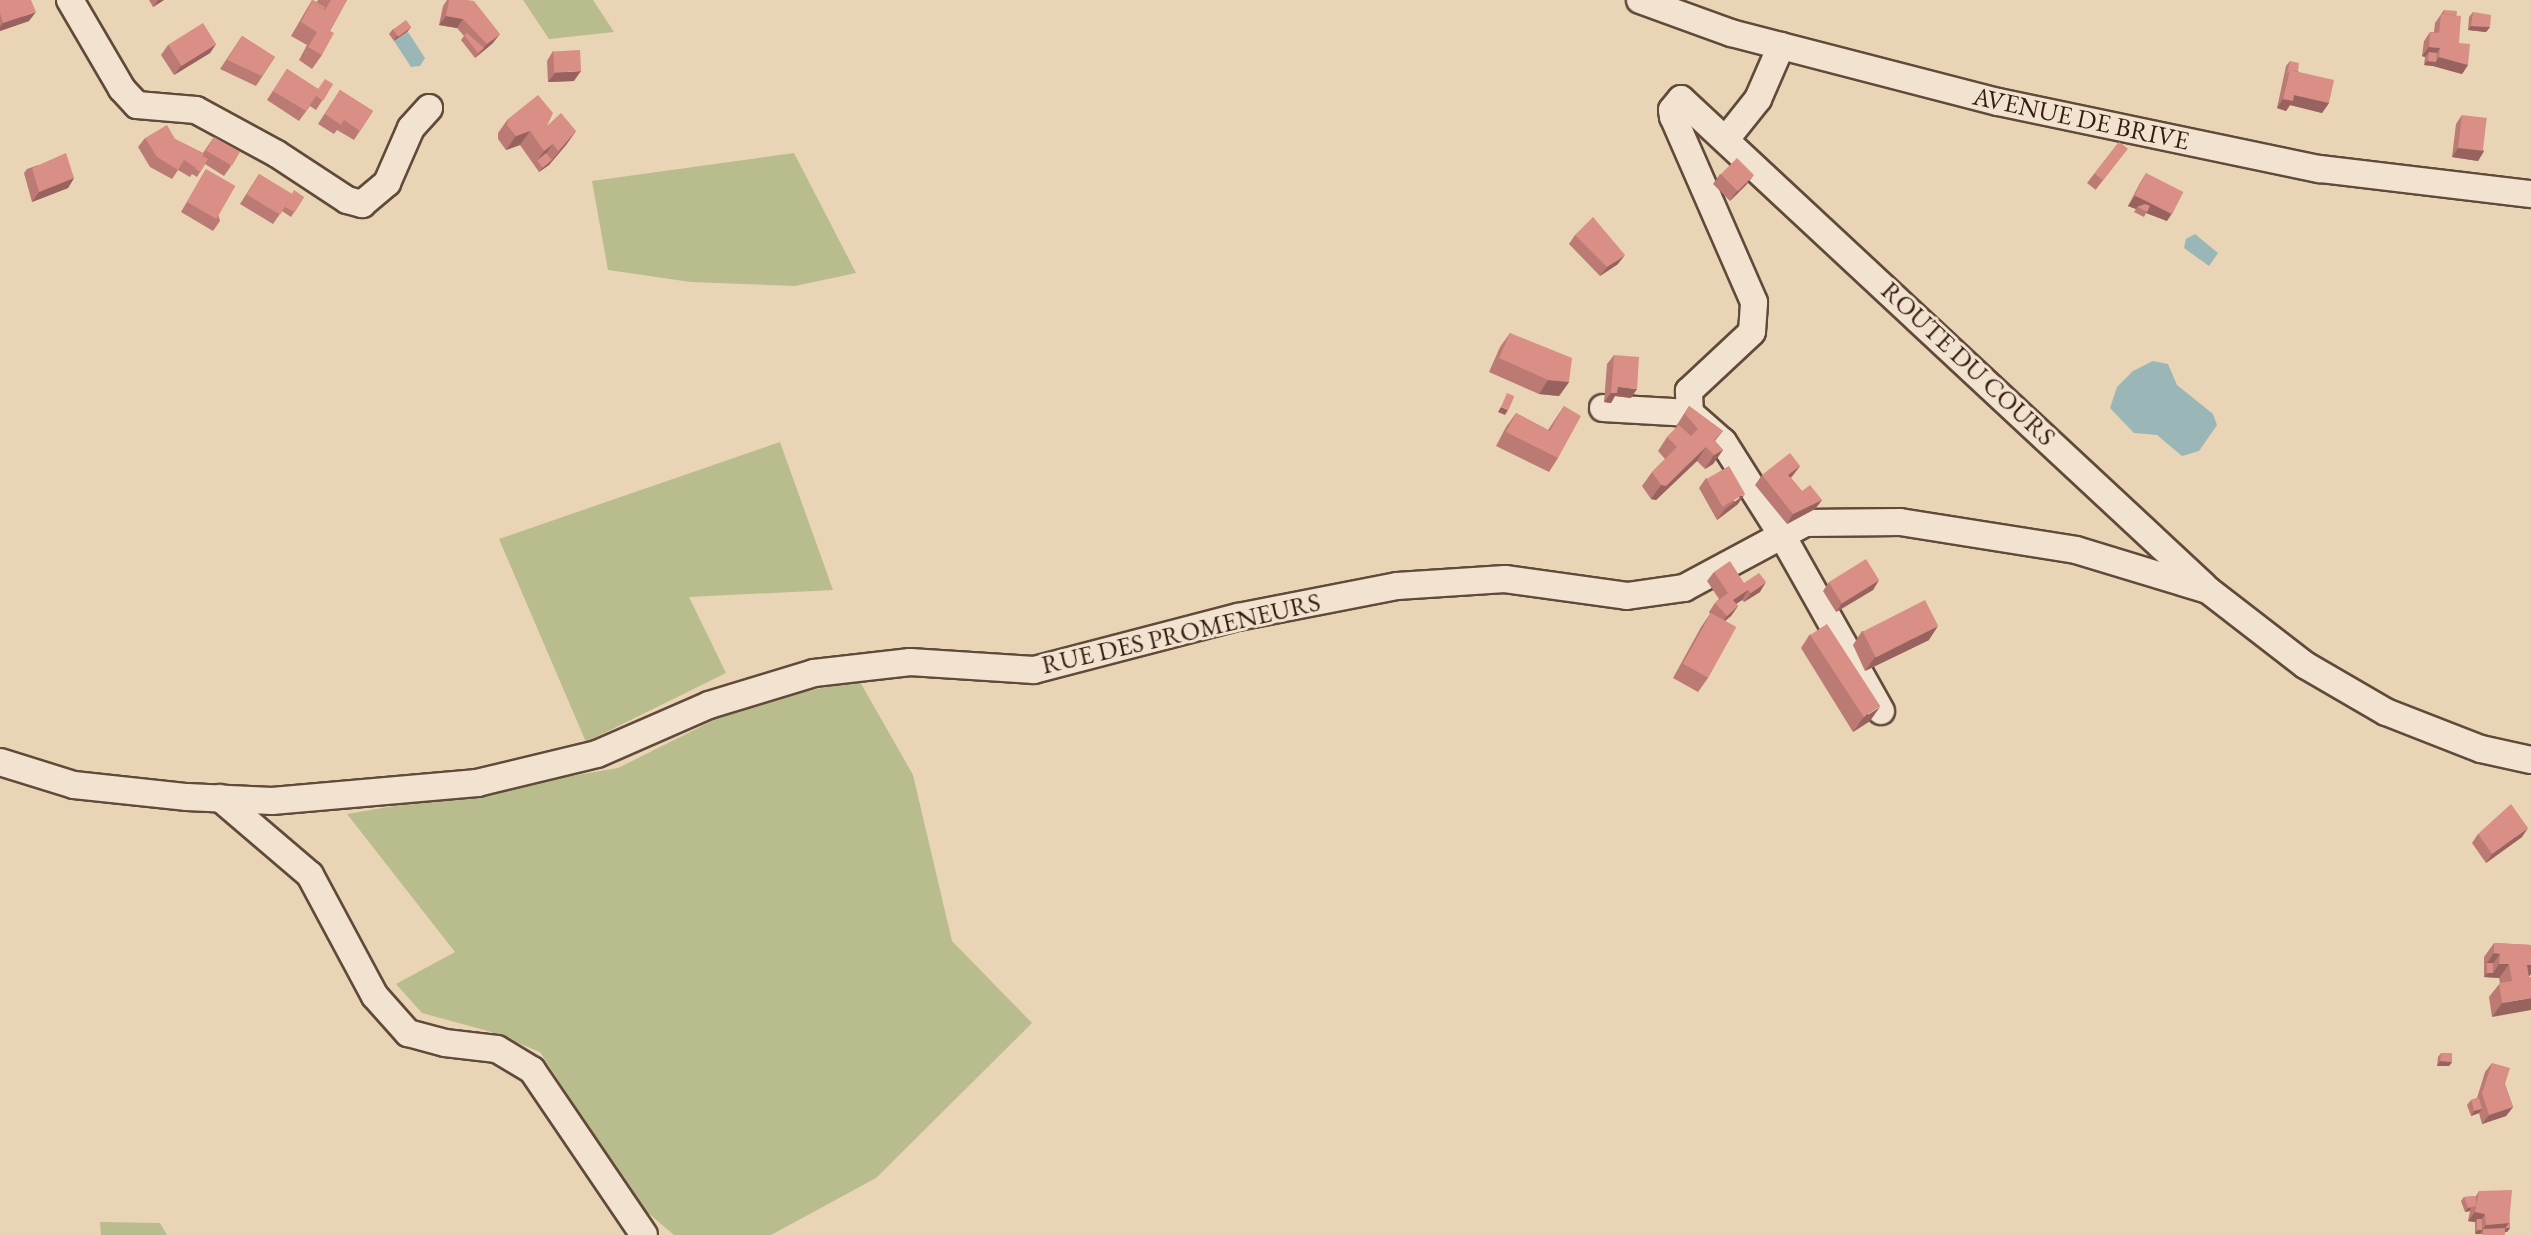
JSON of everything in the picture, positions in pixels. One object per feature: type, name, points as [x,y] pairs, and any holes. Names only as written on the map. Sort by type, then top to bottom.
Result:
[{"type":"street","points":[[70,0],[122,89],[137,105],[196,110],[277,154],[347,200],[362,204],[387,183],[411,128],[429,108]]},
{"type":"street","name":"AVENUE DE BRIVE","points":[[1640,0],[1683,7],[1782,46],[1998,102],[2320,169],[2531,194]]},
{"type":"street","points":[[1727,138],[1758,99],[1782,46]]},
{"type":"street","name":"ROUTE DU COURS","points":[[1690,413],[1689,391],[1752,332],[1754,302],[1673,117],[1675,102],[1687,100],[2208,590],[2305,665],[2386,712],[2481,749],[2531,760]]},
{"type":"street","points":[[1604,408],[1690,413],[1723,442],[1780,532],[1881,711]]},
{"type":"street","name":"ROUTE DU COURS","points":[[1780,532],[1805,523],[1900,522],[2076,550],[2208,590]]},
{"type":"street","name":"RUE DES PROMENEURS","points":[[0,762],[74,785],[220,799],[272,801],[477,783],[597,754],[709,705],[814,673],[910,662],[1034,670],[1238,617],[1397,586],[1505,579],[1627,596],[1684,588],[1780,532]]},
{"type":"street","points":[[220,799],[310,875],[374,996],[408,1033],[445,1043],[497,1049],[531,1070],[644,1235]]},
{"type":"green space","points":[[523,0],[593,0],[614,32],[549,39]]},
{"type":"green space","points":[[794,153],[856,273],[795,286],[691,282],[608,270],[592,181]]},
{"type":"green space","points":[[780,442],[833,590],[689,597],[726,673],[586,742],[499,539]]},
{"type":"green space","points":[[859,680],[913,775],[952,941],[1032,1023],[876,1178],[771,1235],[674,1235],[640,1206],[540,1052],[488,1031],[422,1013],[396,984],[455,952],[347,814],[618,768],[744,705]]},
{"type":"green space","points":[[100,1222],[160,1223],[167,1235],[101,1235]]},
{"type":"water","points":[[408,32],[425,58],[420,66],[411,67],[394,41]]},
{"type":"water","points":[[2195,234],[2218,253],[2209,266],[2184,248],[2186,239]]},
{"type":"water","points":[[2153,361],[2168,364],[2177,385],[2213,414],[2217,425],[2199,451],[2182,456],[2157,435],[2134,433],[2110,408],[2117,387],[2133,371]]},
{"type":"building","points":[[0,0],[31,0],[36,12],[3,23]]},
{"type":"building","points":[[312,0],[325,7],[324,9],[312,2],[306,11]]},
{"type":"building","points":[[331,0],[347,0],[330,31],[334,33],[322,55],[308,47],[317,32],[301,22],[312,2],[325,10]]},
{"type":"building","points":[[449,0],[474,1],[500,34],[487,44],[463,19],[446,16]]},
{"type":"building","points":[[2444,10],[2457,11],[2457,15],[2444,14]]},
{"type":"building","points":[[2473,12],[2491,15],[2490,27],[2471,26]]},
{"type":"building","points":[[2441,14],[2461,16],[2459,43],[2470,44],[2468,65],[2439,57],[2440,48],[2429,47],[2430,32],[2439,33]]},
{"type":"building","points":[[406,20],[411,27],[398,37],[393,29]]},
{"type":"building","points":[[203,23],[216,44],[181,66],[168,45]]},
{"type":"building","points":[[467,33],[484,48],[478,53],[464,35]]},
{"type":"building","points":[[242,36],[275,57],[262,76],[227,60]]},
{"type":"building","points":[[580,50],[581,71],[554,72],[553,51]]},
{"type":"building","points":[[2429,52],[2437,53],[2436,62],[2428,61]]},
{"type":"building","points":[[2290,61],[2299,63],[2298,71],[2290,70],[2287,74]]},
{"type":"building","points":[[287,69],[318,89],[325,79],[333,84],[323,101],[316,96],[306,111],[273,91]]},
{"type":"building","points":[[2290,70],[2334,80],[2329,103],[2294,95],[2293,101],[2283,99]]},
{"type":"building","points":[[340,90],[373,111],[360,131],[344,120],[341,125],[325,114]]},
{"type":"building","points":[[538,95],[553,113],[547,126],[561,113],[576,131],[558,151],[553,144],[544,151],[530,131],[516,136],[507,125],[508,119]]},
{"type":"building","points":[[2462,115],[2487,118],[2483,151],[2458,148]]},
{"type":"building","points":[[167,125],[175,139],[204,154],[196,168],[184,160],[178,170],[157,157],[145,138]]},
{"type":"building","points":[[214,137],[240,152],[232,166],[206,151]]},
{"type":"building","points":[[2119,142],[2128,149],[2103,180],[2094,174]]},
{"type":"building","points":[[66,153],[74,178],[39,192],[32,168]]},
{"type":"building","points":[[546,153],[552,160],[543,168],[537,161]]},
{"type":"building","points":[[203,156],[208,159],[200,172],[195,169]]},
{"type":"building","points":[[1737,158],[1754,175],[1738,191],[1721,174]]},
{"type":"building","points":[[206,169],[235,186],[216,219],[187,202]]},
{"type":"building","points":[[2146,173],[2183,192],[2172,214],[2135,195]]},
{"type":"building","points":[[259,174],[292,194],[280,215],[247,195]]},
{"type":"building","points":[[294,190],[304,197],[295,212],[285,207]]},
{"type":"building","points":[[2145,204],[2150,206],[2147,212],[2137,207]]},
{"type":"building","points":[[1593,217],[1625,255],[1607,267],[1575,235]]},
{"type":"building","points":[[1510,333],[1572,358],[1569,382],[1548,380],[1499,358]]},
{"type":"building","points":[[1614,355],[1639,357],[1637,389],[1618,387],[1617,393],[1611,393]]},
{"type":"building","points":[[1507,393],[1514,396],[1509,410],[1501,407]]},
{"type":"building","points":[[1564,406],[1581,416],[1558,458],[1506,432],[1516,413],[1550,431]]},
{"type":"building","points":[[1689,406],[1723,431],[1714,440],[1723,450],[1714,455],[1706,447],[1666,486],[1661,485],[1652,472],[1677,447],[1667,437],[1679,425],[1691,436],[1698,429],[1685,414]]},
{"type":"building","points":[[1790,453],[1800,466],[1788,475],[1802,491],[1810,485],[1822,500],[1793,514],[1762,475]]},
{"type":"building","points":[[1729,466],[1745,494],[1722,507],[1706,479]]},
{"type":"building","points":[[1866,559],[1879,580],[1842,604],[1829,582]]},
{"type":"building","points":[[1730,561],[1744,583],[1759,573],[1766,582],[1751,593],[1748,590],[1733,600],[1738,606],[1727,616],[1715,603],[1728,593],[1714,572]]},
{"type":"building","points":[[1925,600],[1938,626],[1876,658],[1863,632]]},
{"type":"building","points":[[1711,613],[1736,627],[1708,678],[1683,664]]},
{"type":"building","points":[[1827,624],[1880,706],[1864,717],[1810,635]]},
{"type":"building","points":[[2511,804],[2528,828],[2492,854],[2478,834]]},
{"type":"building","points":[[2494,943],[2531,945],[2531,965],[2527,965],[2531,977],[2531,998],[2502,1003],[2499,983],[2512,981],[2509,964],[2499,964],[2500,954],[2494,953]]},
{"type":"building","points":[[2487,963],[2493,963],[2493,973],[2487,973]]},
{"type":"building","points":[[2441,1053],[2452,1053],[2452,1062],[2440,1061]]},
{"type":"building","points":[[2492,1063],[2510,1068],[2505,1084],[2513,1107],[2489,1115],[2482,1093]]},
{"type":"building","points":[[2479,1098],[2482,1109],[2474,1111],[2471,1100]]},
{"type":"building","points":[[2512,1190],[2509,1223],[2486,1225],[2485,1214],[2475,1212],[2479,1191]]},
{"type":"building","points":[[2476,1196],[2476,1206],[2468,1208],[2464,1197]]},
{"type":"building","points":[[2477,1219],[2482,1219],[2482,1230],[2477,1230]]},
{"type":"building","points":[[2505,1228],[2505,1235],[2483,1235],[2483,1229]]}]
